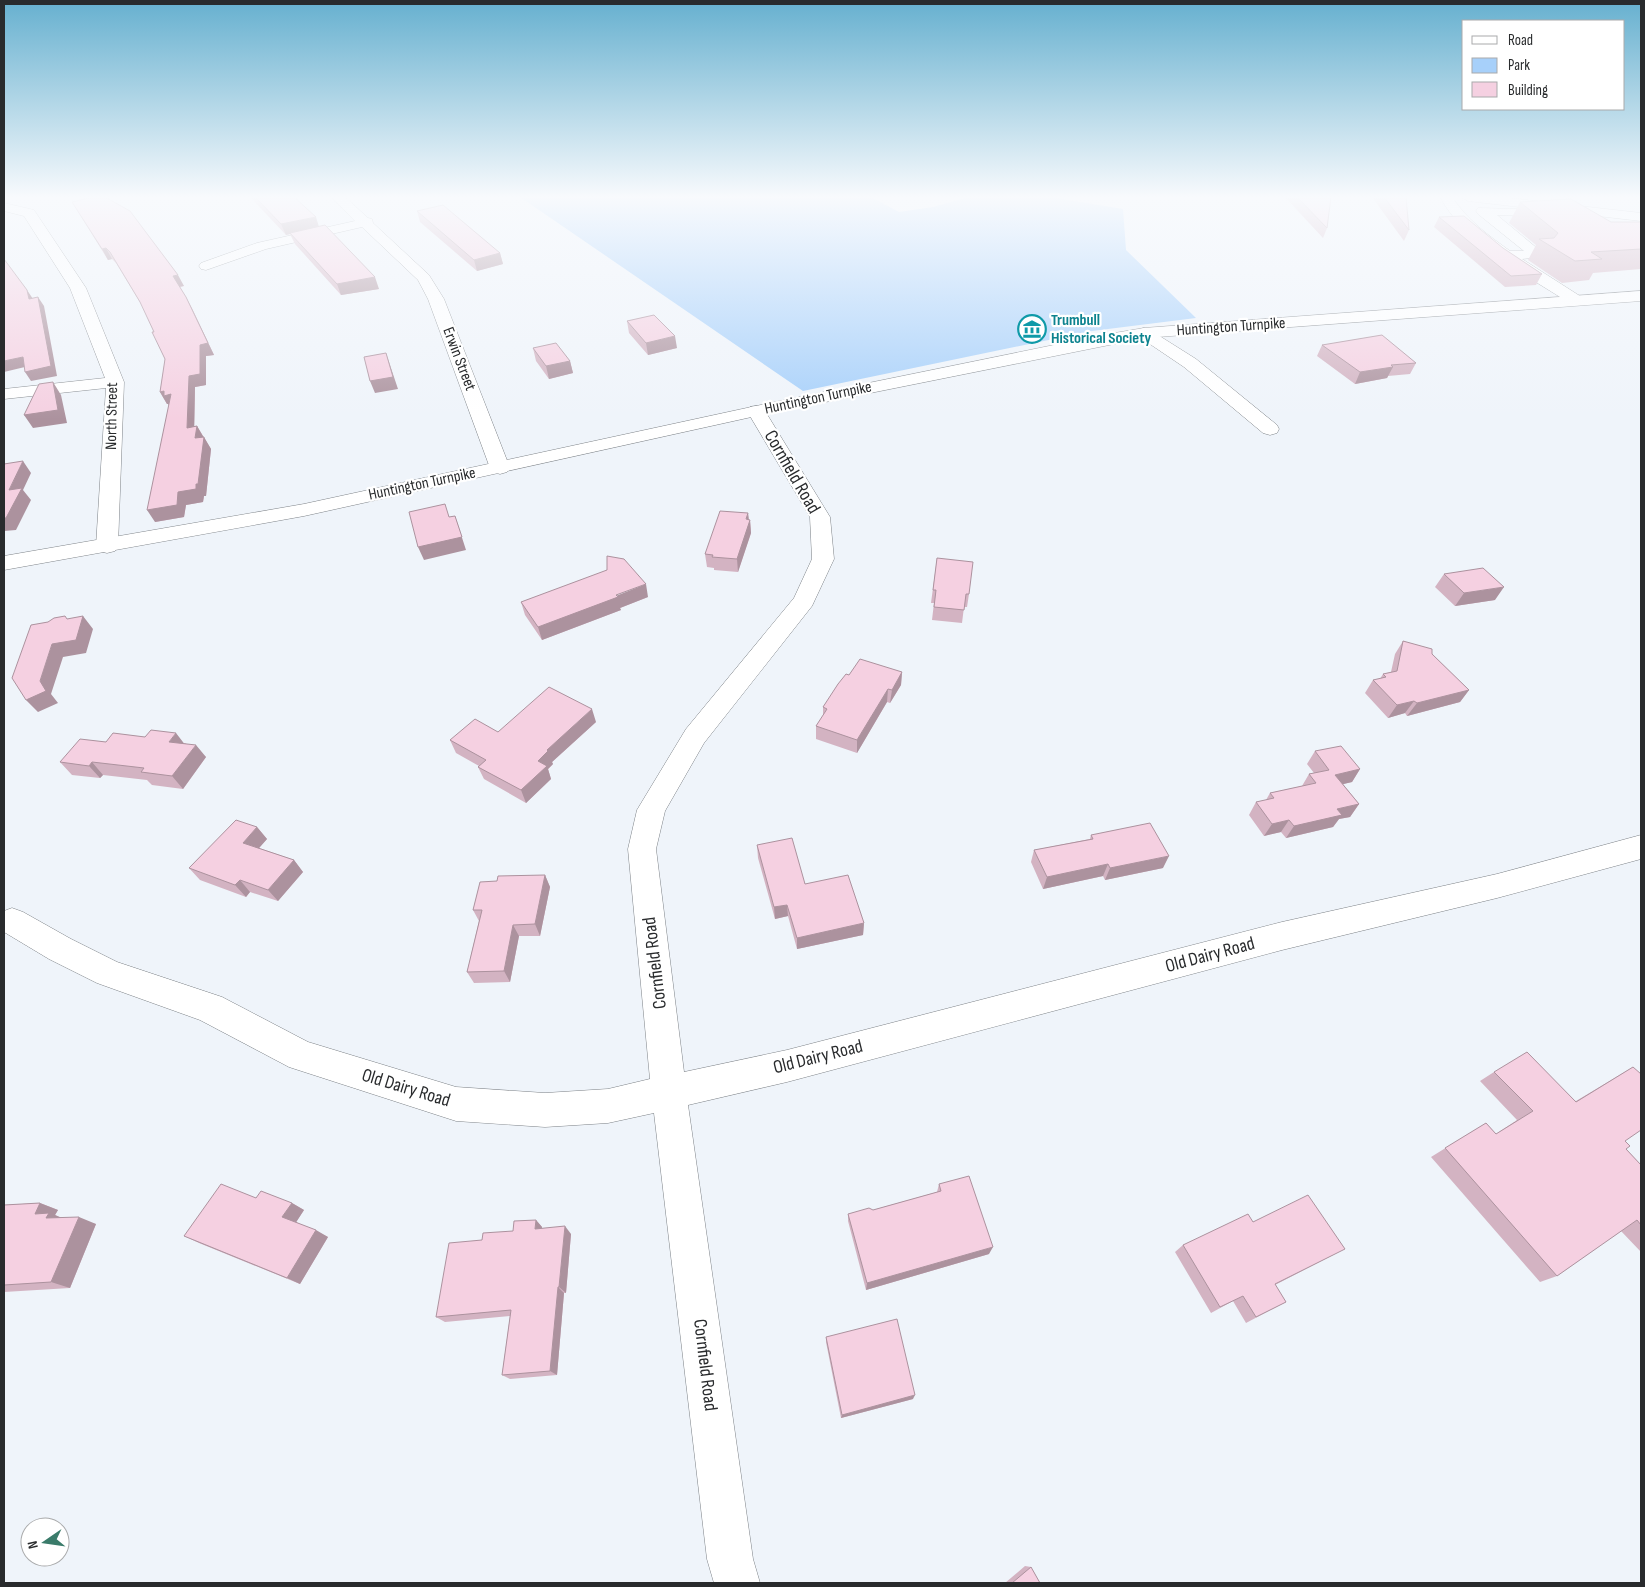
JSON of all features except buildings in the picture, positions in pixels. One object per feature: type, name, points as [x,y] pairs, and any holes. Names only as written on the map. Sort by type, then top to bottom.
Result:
[{"type":"street","name":"North Street","points":[[67,271],[78,288],[115,382],[107,546]]},
{"type":"street","name":"Erwin Street","points":[[417,271],[424,278],[436,299],[500,468]]},
{"type":"street","points":[[1531,271],[1577,301]]},
{"type":"street","name":"Huntington Turnpike","points":[[4,562],[107,546],[277,515],[756,411],[1144,333],[1641,296]]},
{"type":"street","points":[[1144,333],[1190,364],[1270,428]]},
{"type":"street","points":[[4,394],[115,382]]},
{"type":"street","name":"Cornfield Road","points":[[736,1583],[730,1559],[669,1092],[642,849],[651,810],[695,736],[804,600],[823,559],[820,517],[756,411]]},
{"type":"street","name":"Old Dairy Road","points":[[12,921],[60,949],[108,973],[210,1008],[301,1056],[456,1104],[545,1110],[608,1106],[787,1066],[1282,936],[1496,886],[1641,847]]},
{"type":"green space","points":[[628,271],[1148,271],[1196,318],[1092,331],[803,391]]},
{"type":"place","name":"Trumbull Historical Society","points":[[1032,329]]}]
